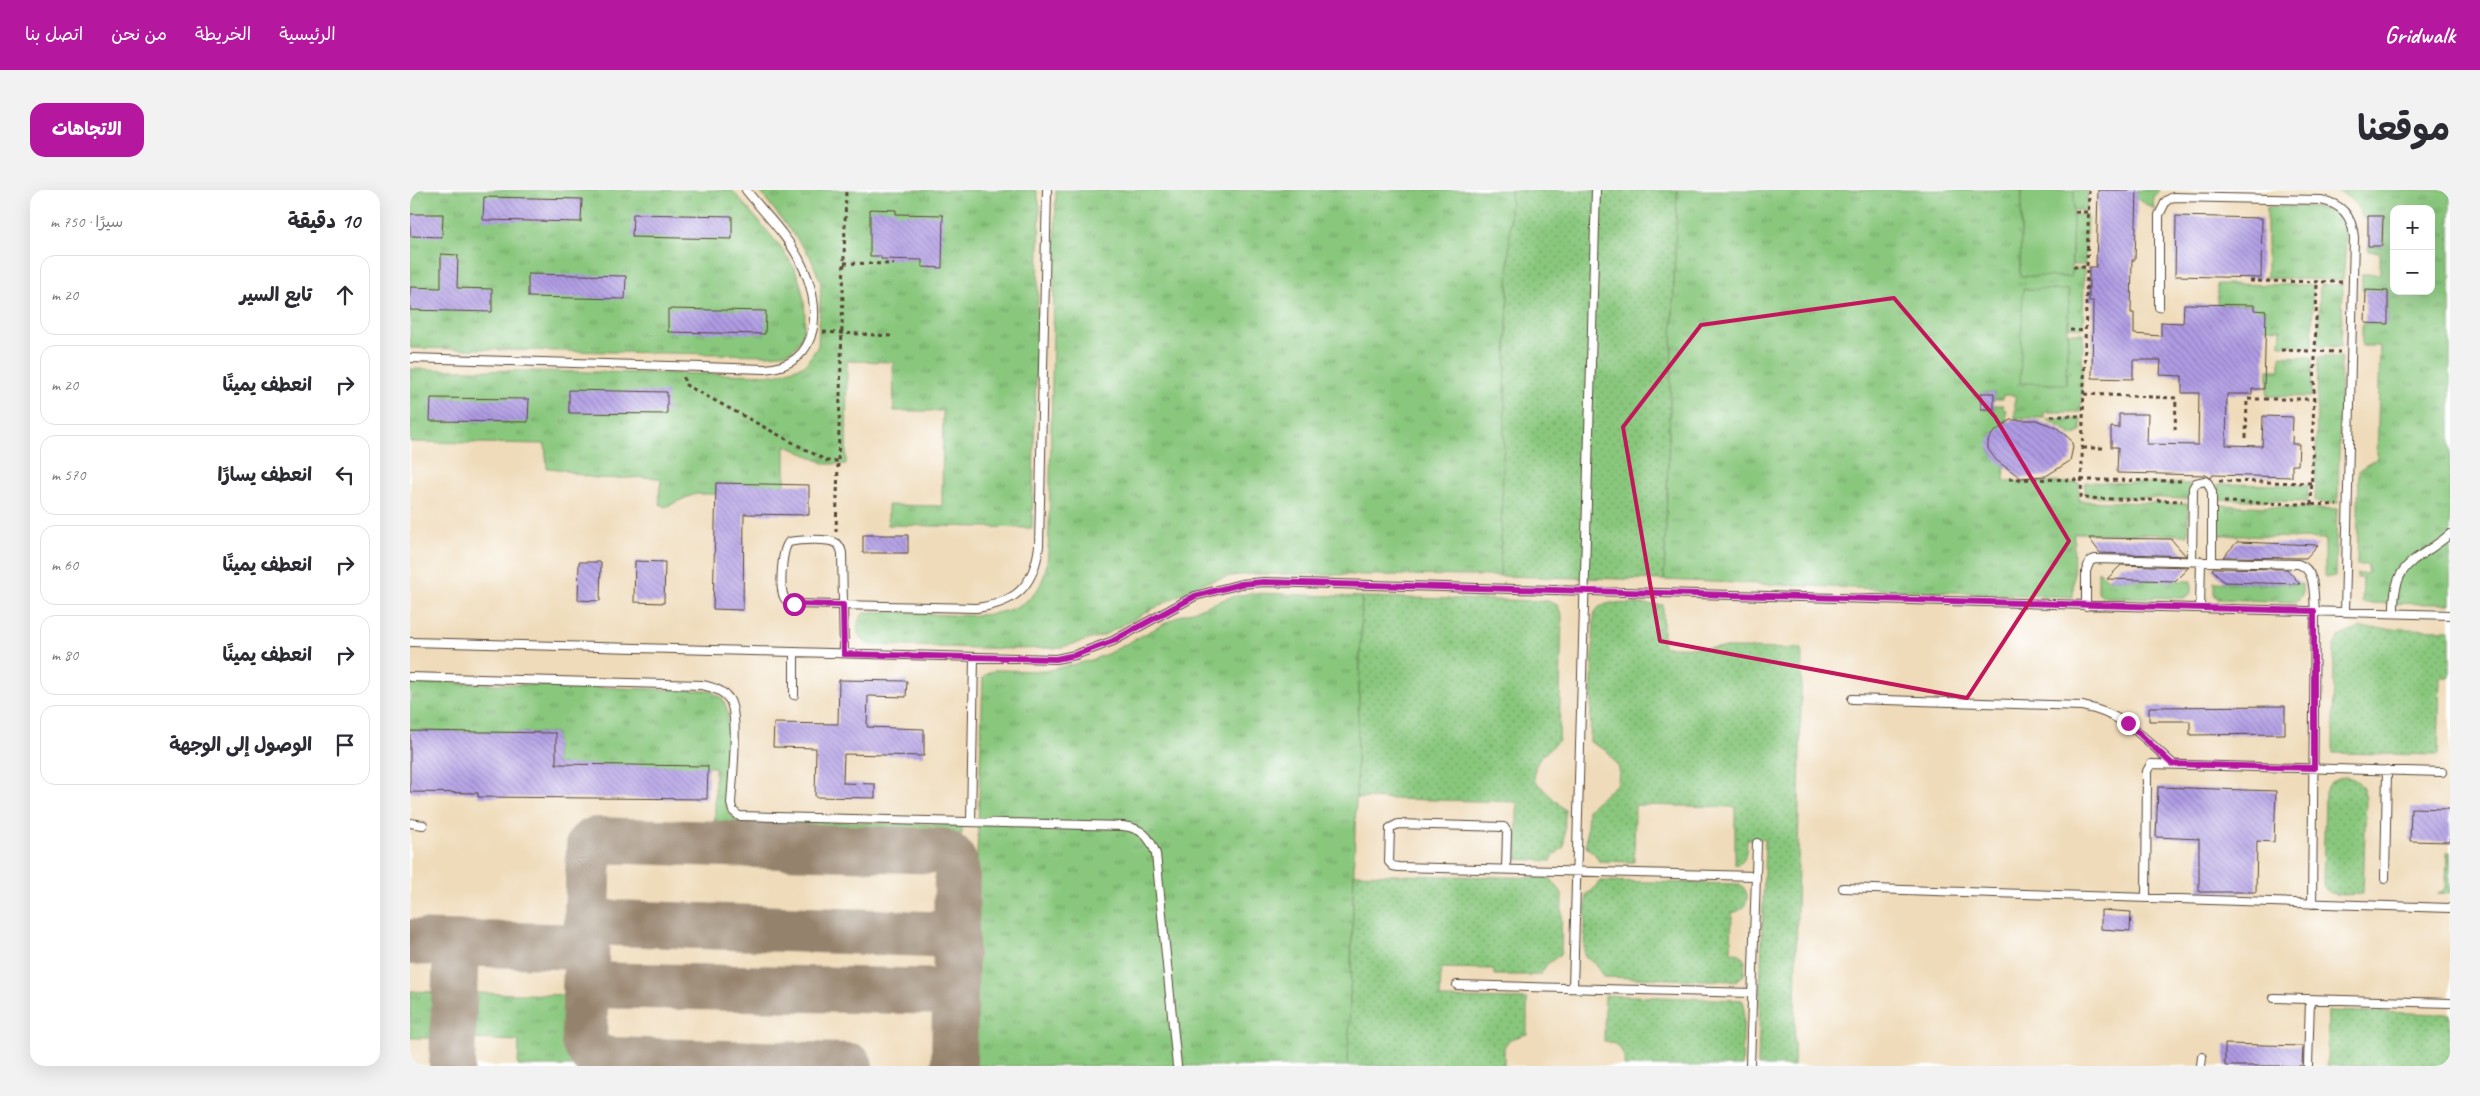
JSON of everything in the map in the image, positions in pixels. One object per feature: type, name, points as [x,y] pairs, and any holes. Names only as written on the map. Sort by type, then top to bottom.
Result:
[{"type":"lane","points":[[410,358],[765,369],[784,366],[800,356],[813,332],[812,298],[801,263],[795,252],[746,190]]},
{"type":"lane","points":[[844,654],[843,605],[842,553],[836,543],[790,542],[785,546],[783,597],[787,602],[794,604],[843,605],[976,608],[996,606],[1014,597],[1028,583],[1036,565],[1039,546],[1047,190]]},
{"type":"lane","points":[[1573,988],[1596,190]]},
{"type":"lane","points":[[2159,307],[2159,215],[2166,201],[2172,197],[2332,202],[2345,212],[2353,226],[2345,612]]},
{"type":"lane","points":[[2192,561],[2193,488],[2203,481],[2211,487],[2212,562]]},
{"type":"lane","points":[[2394,613],[2395,589],[2404,567],[2450,534]]},
{"type":"lane","points":[[2086,606],[2086,571],[2090,561],[2095,559],[2201,561],[2303,566],[2310,573],[2314,611],[2312,904]]},
{"type":"lane","points":[[2200,608],[2201,561]]},
{"type":"lane","points":[[410,642],[1036,660],[1075,655],[1113,641],[1195,596],[1241,584],[1264,582],[2450,615]]},
{"type":"lane","points":[[794,652],[794,695]]},
{"type":"lane","points":[[971,821],[974,658]]},
{"type":"lane","points":[[410,677],[710,686],[728,697],[733,705],[735,726],[731,804],[735,814],[739,816],[1123,826],[1139,830],[1150,838],[1156,854],[1177,1066]]},
{"type":"lane","points":[[1852,698],[2082,706],[2098,709],[2128,723],[2172,764]]},
{"type":"lane","points":[[2146,898],[2147,771],[2151,764],[2442,772]]},
{"type":"lane","points":[[2385,879],[2387,770]]},
{"type":"lane","points":[[410,824],[423,825]]},
{"type":"lane","points":[[1506,869],[1507,832],[1504,827],[1398,824],[1390,828],[1389,862],[1393,866],[1756,876]]},
{"type":"lane","points":[[1750,1066],[1757,842]]},
{"type":"lane","points":[[1843,888],[2450,908]]},
{"type":"lane","points":[[1457,986],[1752,993]]},
{"type":"lane","points":[[2274,998],[2450,1003]]},
{"type":"lane","points":[[2308,1066],[2310,1000]]},
{"type":"lane","points":[[2201,1066],[2202,1057]]},
{"type":"path","points":[[836,543],[846,190]]},
{"type":"path","points":[[2089,190],[2081,498],[2192,501]]},
{"type":"path","points":[[2075,212],[2089,212]]},
{"type":"path","points":[[844,263],[894,264]]},
{"type":"path","points":[[2073,267],[2087,267]]},
{"type":"path","points":[[2250,281],[2353,282]]},
{"type":"path","points":[[2311,504],[2316,282]]},
{"type":"path","points":[[2070,330],[2086,331]]},
{"type":"path","points":[[813,332],[892,336]]},
{"type":"path","points":[[2281,350],[2351,352]]},
{"type":"path","points":[[684,366],[684,384],[827,461],[838,461]]},
{"type":"path","points":[[2084,394],[2176,398],[2175,433]]},
{"type":"path","points":[[2246,438],[2247,399],[2314,399]]},
{"type":"path","points":[[2051,416],[2083,416]]},
{"type":"path","points":[[2083,448],[2106,448]]},
{"type":"path","points":[[2009,479],[2311,483]]},
{"type":"path","points":[[2212,501],[2346,506]]},
{"type":"highlighted area","points":[[1894,298],[1995,417],[2069,541],[1967,698],[1660,641],[1623,427],[1701,325]]},
{"type":"green space","points":[[410,190],[732,190],[774,239],[789,259],[798,276],[803,296],[805,318],[801,337],[792,350],[769,355],[410,348]]},
{"type":"green space","points":[[759,190],[1036,190],[1040,206],[1032,528],[888,525],[888,505],[942,506],[943,411],[894,411],[893,362],[847,361],[846,464],[826,464],[785,445],[785,485],[716,483],[716,494],[695,494],[665,507],[660,504],[661,481],[658,478],[596,478],[547,468],[545,444],[410,442],[410,369],[776,375],[805,365],[818,346],[821,283],[810,256]]},
{"type":"green space","points":[[1056,190],[1511,190],[1500,576],[1252,574],[1230,576],[1200,584],[1102,636],[1059,648],[1014,649],[872,645],[863,640],[857,627],[864,613],[884,611],[962,615],[987,614],[1010,609],[1029,599],[1042,581],[1047,562],[1049,528]]},
{"type":"green space","points":[[1511,190],[1677,190],[1664,580],[1500,576]]},
{"type":"green space","points":[[1677,190],[2022,190],[2020,275],[2071,277],[2072,269],[2084,269],[2083,328],[2068,327],[2069,290],[2066,384],[2068,333],[2083,333],[2081,412],[2044,412],[2044,418],[2015,418],[2015,395],[2003,395],[2003,399],[1994,399],[1994,393],[1981,393],[1981,409],[1993,409],[1994,405],[2003,405],[2003,409],[2006,410],[2006,425],[1988,449],[2005,466],[2004,481],[2079,483],[2079,501],[2188,504],[2188,535],[2074,533],[2073,597],[1664,580]]},
{"type":"green space","points":[[2022,190],[2074,190],[2071,277],[2020,276]]},
{"type":"green space","points":[[2074,190],[2087,190],[2087,211],[2073,210]]},
{"type":"green space","points":[[2137,190],[2160,190],[2153,200],[2154,209],[2136,198]]},
{"type":"green space","points":[[2335,190],[2450,190],[2450,604],[2362,603],[2363,578],[2357,578],[2357,574],[2367,574],[2368,565],[2357,565],[2359,470],[2377,458],[2380,346],[2362,346],[2362,323],[2388,323],[2388,291],[2362,290],[2362,274],[2380,274],[2380,252],[2368,251],[2368,246],[2382,246],[2383,216],[2363,218],[2356,205],[2348,197]]},
{"type":"green space","points":[[2297,206],[2321,208],[2339,215],[2344,221],[2346,234],[2343,280],[2267,278],[2267,207]]},
{"type":"green space","points":[[2073,214],[2087,215],[2085,265],[2072,265]]},
{"type":"green space","points":[[2217,284],[2313,285],[2312,346],[2280,345],[2281,329],[2265,328],[2254,311],[2253,305],[2217,304]]},
{"type":"green space","points":[[2320,285],[2343,285],[2341,347],[2318,346]]},
{"type":"green space","points":[[2023,289],[2069,290],[2066,384],[2020,383]]},
{"type":"green space","points":[[2280,356],[2312,357],[2311,397],[2267,396],[2268,370],[2280,370]]},
{"type":"green space","points":[[2318,357],[2341,357],[2338,503],[2315,502]]},
{"type":"green space","points":[[2046,419],[2081,419],[2081,432],[2072,436]]},
{"type":"green space","points":[[2085,482],[2190,484],[2189,499],[2085,496]]},
{"type":"green space","points":[[2218,484],[2308,485],[2308,502],[2218,499]]},
{"type":"green space","points":[[2217,505],[2337,509],[2335,577],[2325,577],[2325,539],[2217,535]]},
{"type":"green space","points":[[2098,571],[2108,579],[2191,581],[2191,593],[2184,598],[2104,597],[2098,592]]},
{"type":"green space","points":[[2214,582],[2302,584],[2302,595],[2296,602],[2218,599],[2214,594]]},
{"type":"green space","points":[[1252,593],[1362,597],[1348,1066],[970,1066],[983,678],[986,674],[996,670],[1044,671],[1088,661],[1107,654],[1179,616],[1231,597]]},
{"type":"green space","points":[[1362,597],[1548,601],[1557,605],[1562,615],[1559,740],[1540,758],[1535,767],[1534,780],[1565,810],[1564,847],[1554,855],[1551,861],[1517,859],[1517,802],[1356,798]]},
{"type":"green space","points":[[1611,603],[1663,605],[1663,647],[1802,649],[1794,1066],[1758,1066],[1765,839],[1747,839],[1744,859],[1735,865],[1735,807],[1635,805],[1634,862],[1599,861],[1594,853],[1586,847],[1588,809],[1618,783],[1619,768],[1607,751],[1590,742],[1594,616],[1596,610]]},
{"type":"green space","points":[[2360,628],[2450,630],[2450,677],[2440,677],[2438,755],[2333,753],[2334,645],[2340,636]]},
{"type":"green space","points":[[410,681],[711,691],[723,699],[728,712],[727,808],[731,816],[740,819],[962,825],[962,834],[715,826],[715,767],[556,764],[556,733],[410,731]]},
{"type":"green space","points":[[2343,777],[2352,778],[2358,782],[2366,798],[2363,894],[2334,894],[2325,889],[2323,884],[2325,792],[2331,782]]},
{"type":"green space","points":[[2447,852],[2450,852],[2450,894],[2437,893],[2443,891],[2446,885]]},
{"type":"green space","points":[[1354,874],[1550,878],[1562,893],[1561,954],[1547,964],[1540,975],[1494,975],[1494,969],[1441,968],[1440,998],[1527,999],[1527,1034],[1510,1039],[1504,1047],[1504,1066],[1348,1066]]},
{"type":"green space","points":[[1600,881],[1740,884],[1744,888],[1747,897],[1745,905],[1732,913],[1731,951],[1739,953],[1745,961],[1744,975],[1736,981],[1603,977],[1596,964],[1584,955],[1586,894],[1592,891]]},
{"type":"green space","points":[[410,991],[432,992],[431,1038],[410,1038]]},
{"type":"green space","points":[[474,993],[575,995],[573,1066],[518,1066],[519,1041],[473,1039]]},
{"type":"green space","points":[[1605,995],[1742,1000],[1744,1004],[1742,1066],[1624,1066],[1624,1056],[1620,1049],[1613,1043],[1604,1041]]},
{"type":"green space","points":[[2328,1011],[2450,1014],[2450,1066],[2327,1066]]},
{"type":"building","points":[[2098,190],[2137,190],[2135,260],[2132,260],[2131,313],[2134,313],[2134,334],[2161,336],[2161,322],[2183,323],[2184,304],[2254,305],[2254,310],[2266,311],[2264,389],[2252,389],[2252,394],[2227,394],[2226,445],[2262,446],[2263,416],[2293,417],[2292,444],[2299,444],[2298,465],[2292,465],[2292,477],[2213,475],[2211,478],[2206,475],[2117,473],[2118,447],[2111,447],[2111,427],[2119,428],[2119,414],[2148,414],[2147,444],[2198,445],[2199,393],[2182,393],[2182,376],[2160,375],[2161,360],[2133,360],[2133,379],[2092,378],[2093,301],[2089,301],[2089,267],[2096,267]]},
{"type":"building","points":[[484,197],[582,199],[581,222],[483,220]]},
{"type":"building","points":[[870,209],[896,210],[896,214],[943,215],[942,268],[922,267],[922,260],[881,259],[881,256],[870,256]]},
{"type":"building","points":[[410,214],[443,214],[442,237],[410,236]]},
{"type":"building","points":[[633,214],[732,216],[732,239],[632,237]]},
{"type":"building","points":[[2176,216],[2262,218],[2261,278],[2175,276]]},
{"type":"building","points":[[2368,216],[2383,216],[2382,246],[2368,246]]},
{"type":"building","points":[[441,254],[458,255],[457,288],[492,289],[492,312],[410,310],[410,287],[441,288]]},
{"type":"building","points":[[528,274],[626,276],[625,299],[528,297]]},
{"type":"building","points":[[2366,290],[2388,291],[2388,324],[2365,323]]},
{"type":"building","points":[[668,309],[766,311],[765,334],[668,332]]},
{"type":"building","points":[[569,390],[667,392],[667,414],[569,413]]},
{"type":"building","points":[[1981,393],[1994,393],[1994,409],[1981,409]]},
{"type":"building","points":[[431,398],[529,399],[528,422],[430,421]]},
{"type":"building","points":[[2010,420],[2036,420],[2057,428],[2071,440],[2073,447],[2070,461],[2046,476],[2021,478],[1996,460],[1988,449],[1988,441],[1992,434]]},
{"type":"building","points":[[716,483],[809,485],[809,515],[744,514],[743,610],[713,609]]},
{"type":"building","points":[[863,535],[908,535],[908,553],[863,553]]},
{"type":"building","points":[[2089,538],[2171,539],[2186,556],[2100,553]]},
{"type":"building","points":[[2237,542],[2318,545],[2306,558],[2223,557]]},
{"type":"building","points":[[635,561],[665,562],[664,603],[634,602]]},
{"type":"building","points":[[579,562],[601,562],[600,601],[578,600]]},
{"type":"building","points":[[2121,565],[2189,567],[2175,581],[2107,579]]},
{"type":"building","points":[[2213,568],[2287,569],[2300,584],[2224,582]]},
{"type":"building","points":[[839,680],[907,681],[906,697],[868,696],[867,727],[924,729],[924,756],[844,754],[843,783],[875,784],[875,798],[815,797],[816,748],[773,747],[774,723],[838,724]]},
{"type":"building","points":[[2285,706],[2285,734],[2190,735],[2190,721],[2149,721],[2149,707]]},
{"type":"building","points":[[410,731],[556,733],[556,764],[708,766],[707,799],[478,797],[478,793],[410,792]]},
{"type":"building","points":[[2158,787],[2276,791],[2274,842],[2257,841],[2256,892],[2199,892],[2199,839],[2156,837]]},
{"type":"building","points":[[2411,808],[2450,809],[2450,842],[2410,841]]},
{"type":"building","points":[[2101,910],[2131,912],[2130,931],[2101,929]]},
{"type":"building","points":[[2225,1044],[2303,1046],[2302,1066],[2225,1066]]},
{"type":"taxiway","points":[[850,1066],[608,1060],[593,1055],[584,1042],[589,844],[595,840],[941,851],[948,855],[955,863],[957,874],[954,1066]]},
{"type":"taxiway","points":[[587,922],[956,935]]},
{"type":"taxiway","points":[[410,942],[586,947]]},
{"type":"taxiway","points":[[452,1066],[456,944]]},
{"type":"taxiway","points":[[585,985],[955,992]]},
{"type":"route","points":[[794,604],[843,605],[844,654],[1036,660],[1056,659],[1094,649],[1113,641],[1195,596],[1241,584],[1264,582],[2314,611],[2314,768],[2172,764],[2128,723]]}]
